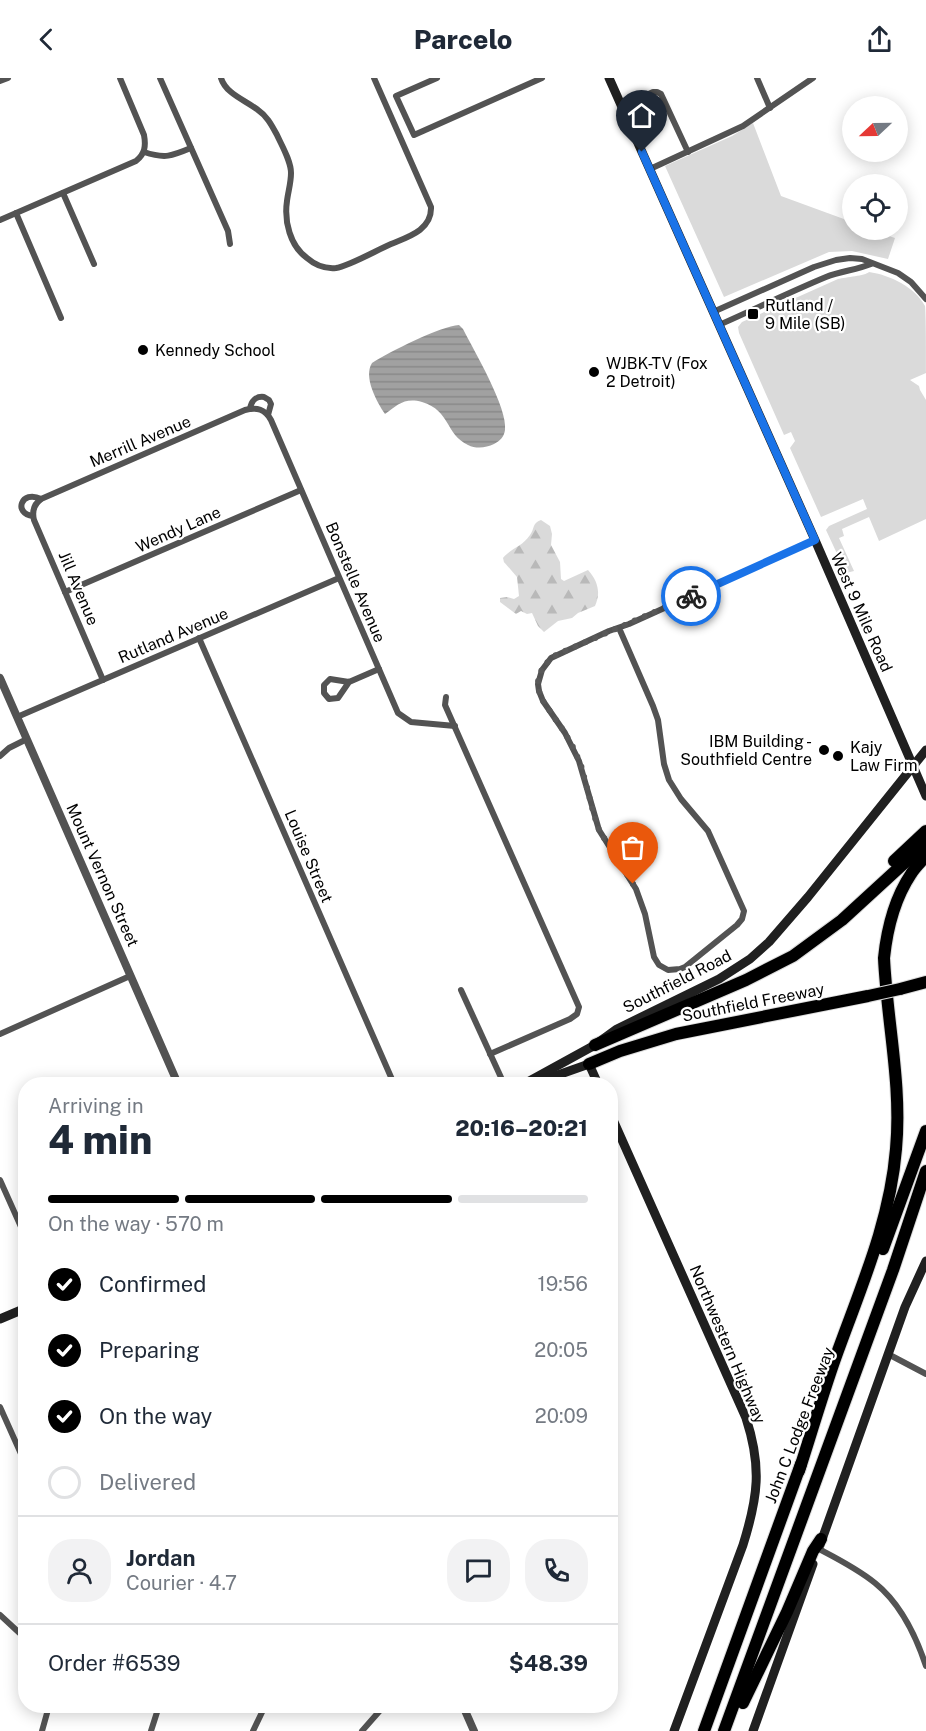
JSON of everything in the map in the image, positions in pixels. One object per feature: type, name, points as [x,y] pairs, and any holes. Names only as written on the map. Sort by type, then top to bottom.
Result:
[{"type":"highway","points":[[595,1045],[764,972],[798,952],[842,920],[924,846]]},
{"type":"highway","points":[[799,1472],[835,1359],[877,1246],[892,1179],[896,1150],[897,1097],[884,958],[892,915],[924,846]]},
{"type":"highway","name":"Southfield Freeway","points":[[589,1064],[620,1051],[676,1034],[868,996],[926,982]]},
{"type":"highway","name":"John C Lodge Freeway","points":[[704,1731],[926,1131]]},
{"type":"highway","name":"John C Lodge Freeway","points":[[724,1731],[926,1171]]},
{"type":"highway","points":[[892,1270],[926,1185]]},
{"type":"highway","points":[[731,1731],[813,1551],[820,1544]]},
{"type":"main road","name":"West 9 Mile Road","points":[[609,78],[815,540],[926,796]]},
{"type":"main road","name":"Southfield Road","points":[[537,1077],[595,1045],[617,1029],[731,972],[762,948],[807,897],[926,750]]},
{"type":"main road","points":[[551,1077],[589,1064],[595,1077]]},
{"type":"main road","name":"Northwestern Highway","points":[[618,1131],[746,1418],[757,1471],[752,1515],[674,1731]]},
{"type":"main road","points":[[753,1731],[888,1354],[909,1297],[926,1261]]},
{"type":"main road","points":[[0,1319],[18,1311]]},
{"type":"street","points":[[0,81],[8,78]]},
{"type":"street","points":[[0,220],[141,157],[146,144],[144,135],[120,78]]},
{"type":"street","points":[[160,78],[228,231],[230,244]]},
{"type":"street","points":[[221,78],[228,90],[259,110],[272,126],[291,173],[286,216],[292,241],[302,255],[325,268],[343,266],[413,235],[427,223],[431,214],[431,207],[374,78]]},
{"type":"street","points":[[437,78],[396,96],[414,135],[542,78]]},
{"type":"street","points":[[756,78],[770,108]]},
{"type":"street","points":[[650,169],[736,130],[813,78]]},
{"type":"street","points":[[622,106],[653,92],[661,94],[688,152]]},
{"type":"street","points":[[144,152],[162,157],[191,148]]},
{"type":"street","points":[[63,193],[94,264]]},
{"type":"street","points":[[16,213],[61,318]]},
{"type":"street","points":[[713,312],[814,267],[850,258],[862,259],[885,267],[904,277],[926,299]]},
{"type":"street","points":[[719,325],[819,280],[844,270],[871,264]]},
{"type":"street","points":[[814,267],[819,280]]},
{"type":"street","points":[[787,280],[792,292]]},
{"type":"street","points":[[250,409],[255,399],[264,397],[271,402],[268,415]]},
{"type":"street","name":"Merrill Avenue","points":[[34,507],[40,499],[250,409],[261,409]]},
{"type":"street","name":"Bonstelle Avenue","points":[[261,409],[268,415],[398,713],[406,721],[454,726]]},
{"type":"street","name":"Wendy Lane","points":[[66,592],[301,490]]},
{"type":"street","points":[[33,516],[27,516],[21,506],[22,502],[31,496],[40,499]]},
{"type":"street","name":"Jill Avenue","points":[[34,507],[33,516],[103,680]]},
{"type":"street","points":[[619,628],[656,713],[664,764],[669,780],[681,799],[708,831],[744,911],[737,925],[691,963],[680,969],[668,970],[656,961],[645,914],[636,888],[599,830],[581,765],[565,733],[543,701],[538,688],[542,670],[551,658],[815,540]]},
{"type":"street","name":"Rutland Avenue","points":[[17,717],[339,578]]},
{"type":"street","name":"Louise Street","points":[[199,638],[391,1077]]},
{"type":"street","points":[[349,682],[379,669]]},
{"type":"street","name":"Mount Vernon Street","points":[[0,678],[175,1077]]},
{"type":"street","points":[[446,697],[445,705],[454,726],[578,1002],[577,1014],[570,1019],[490,1054]]},
{"type":"street","points":[[0,756],[9,748],[27,739]]},
{"type":"street","points":[[0,1034],[130,976]]},
{"type":"street","points":[[461,990],[501,1077]]},
{"type":"street","points":[[0,1180],[18,1220]]},
{"type":"street","points":[[888,1354],[926,1374]]},
{"type":"street","points":[[0,1407],[18,1447]]},
{"type":"street","points":[[820,1544],[883,1590],[914,1635],[926,1666]]},
{"type":"street","points":[[0,1615],[18,1632]]},
{"type":"street","points":[[42,1731],[47,1713]]},
{"type":"street","points":[[151,1731],[157,1713]]},
{"type":"street","points":[[253,1731],[262,1713]]},
{"type":"street","points":[[362,1731],[378,1713]]},
{"type":"street","points":[[466,1713],[474,1731]]},
{"type":"green space","points":[[753,123],[781,196],[842,218],[842,240],[894,240],[888,259],[852,251],[829,252],[724,297],[665,166],[732,136]]},
{"type":"green space","points":[[869,272],[901,283],[915,293],[925,306],[926,373],[910,380],[919,386],[926,400],[926,519],[879,541],[869,517],[842,529],[844,536],[839,538],[854,571],[846,573],[826,530],[829,526],[867,509],[863,499],[821,517],[790,448],[795,441],[791,432],[784,435],[738,327],[742,322],[838,279]]},
{"type":"green space","points":[[541,520],[550,526],[551,545],[560,562],[561,579],[564,581],[588,570],[594,578],[598,592],[595,606],[572,618],[558,621],[544,632],[538,626],[532,613],[527,614],[521,611],[516,614],[500,602],[500,598],[514,599],[519,596],[517,577],[503,558],[527,539],[535,524]]},
{"type":"shaded area","points":[[459,325],[496,394],[505,420],[503,437],[496,443],[481,448],[468,445],[461,440],[438,411],[422,402],[406,401],[385,414],[370,382],[372,363],[402,346],[451,326]]},
{"type":"way so far","points":[[633,884],[599,830],[581,765],[565,733],[543,701],[538,688],[538,680],[543,666],[556,655],[691,596]]},
{"type":"place","name":"Rutland / 9 Mile (SB)","points":[[753,314]]},
{"type":"place","name":"Kennedy School","points":[[143,350]]},
{"type":"place","name":"WJBK-TV (Fox 2 Detroit)","points":[[594,372]]},
{"type":"place","name":"IBM Building - Southfield Centre","points":[[824,750]]},
{"type":"place","name":"Kajy Law Firm","points":[[838,756]]},
{"type":"route","points":[[642,152],[815,540],[691,596]]}]
